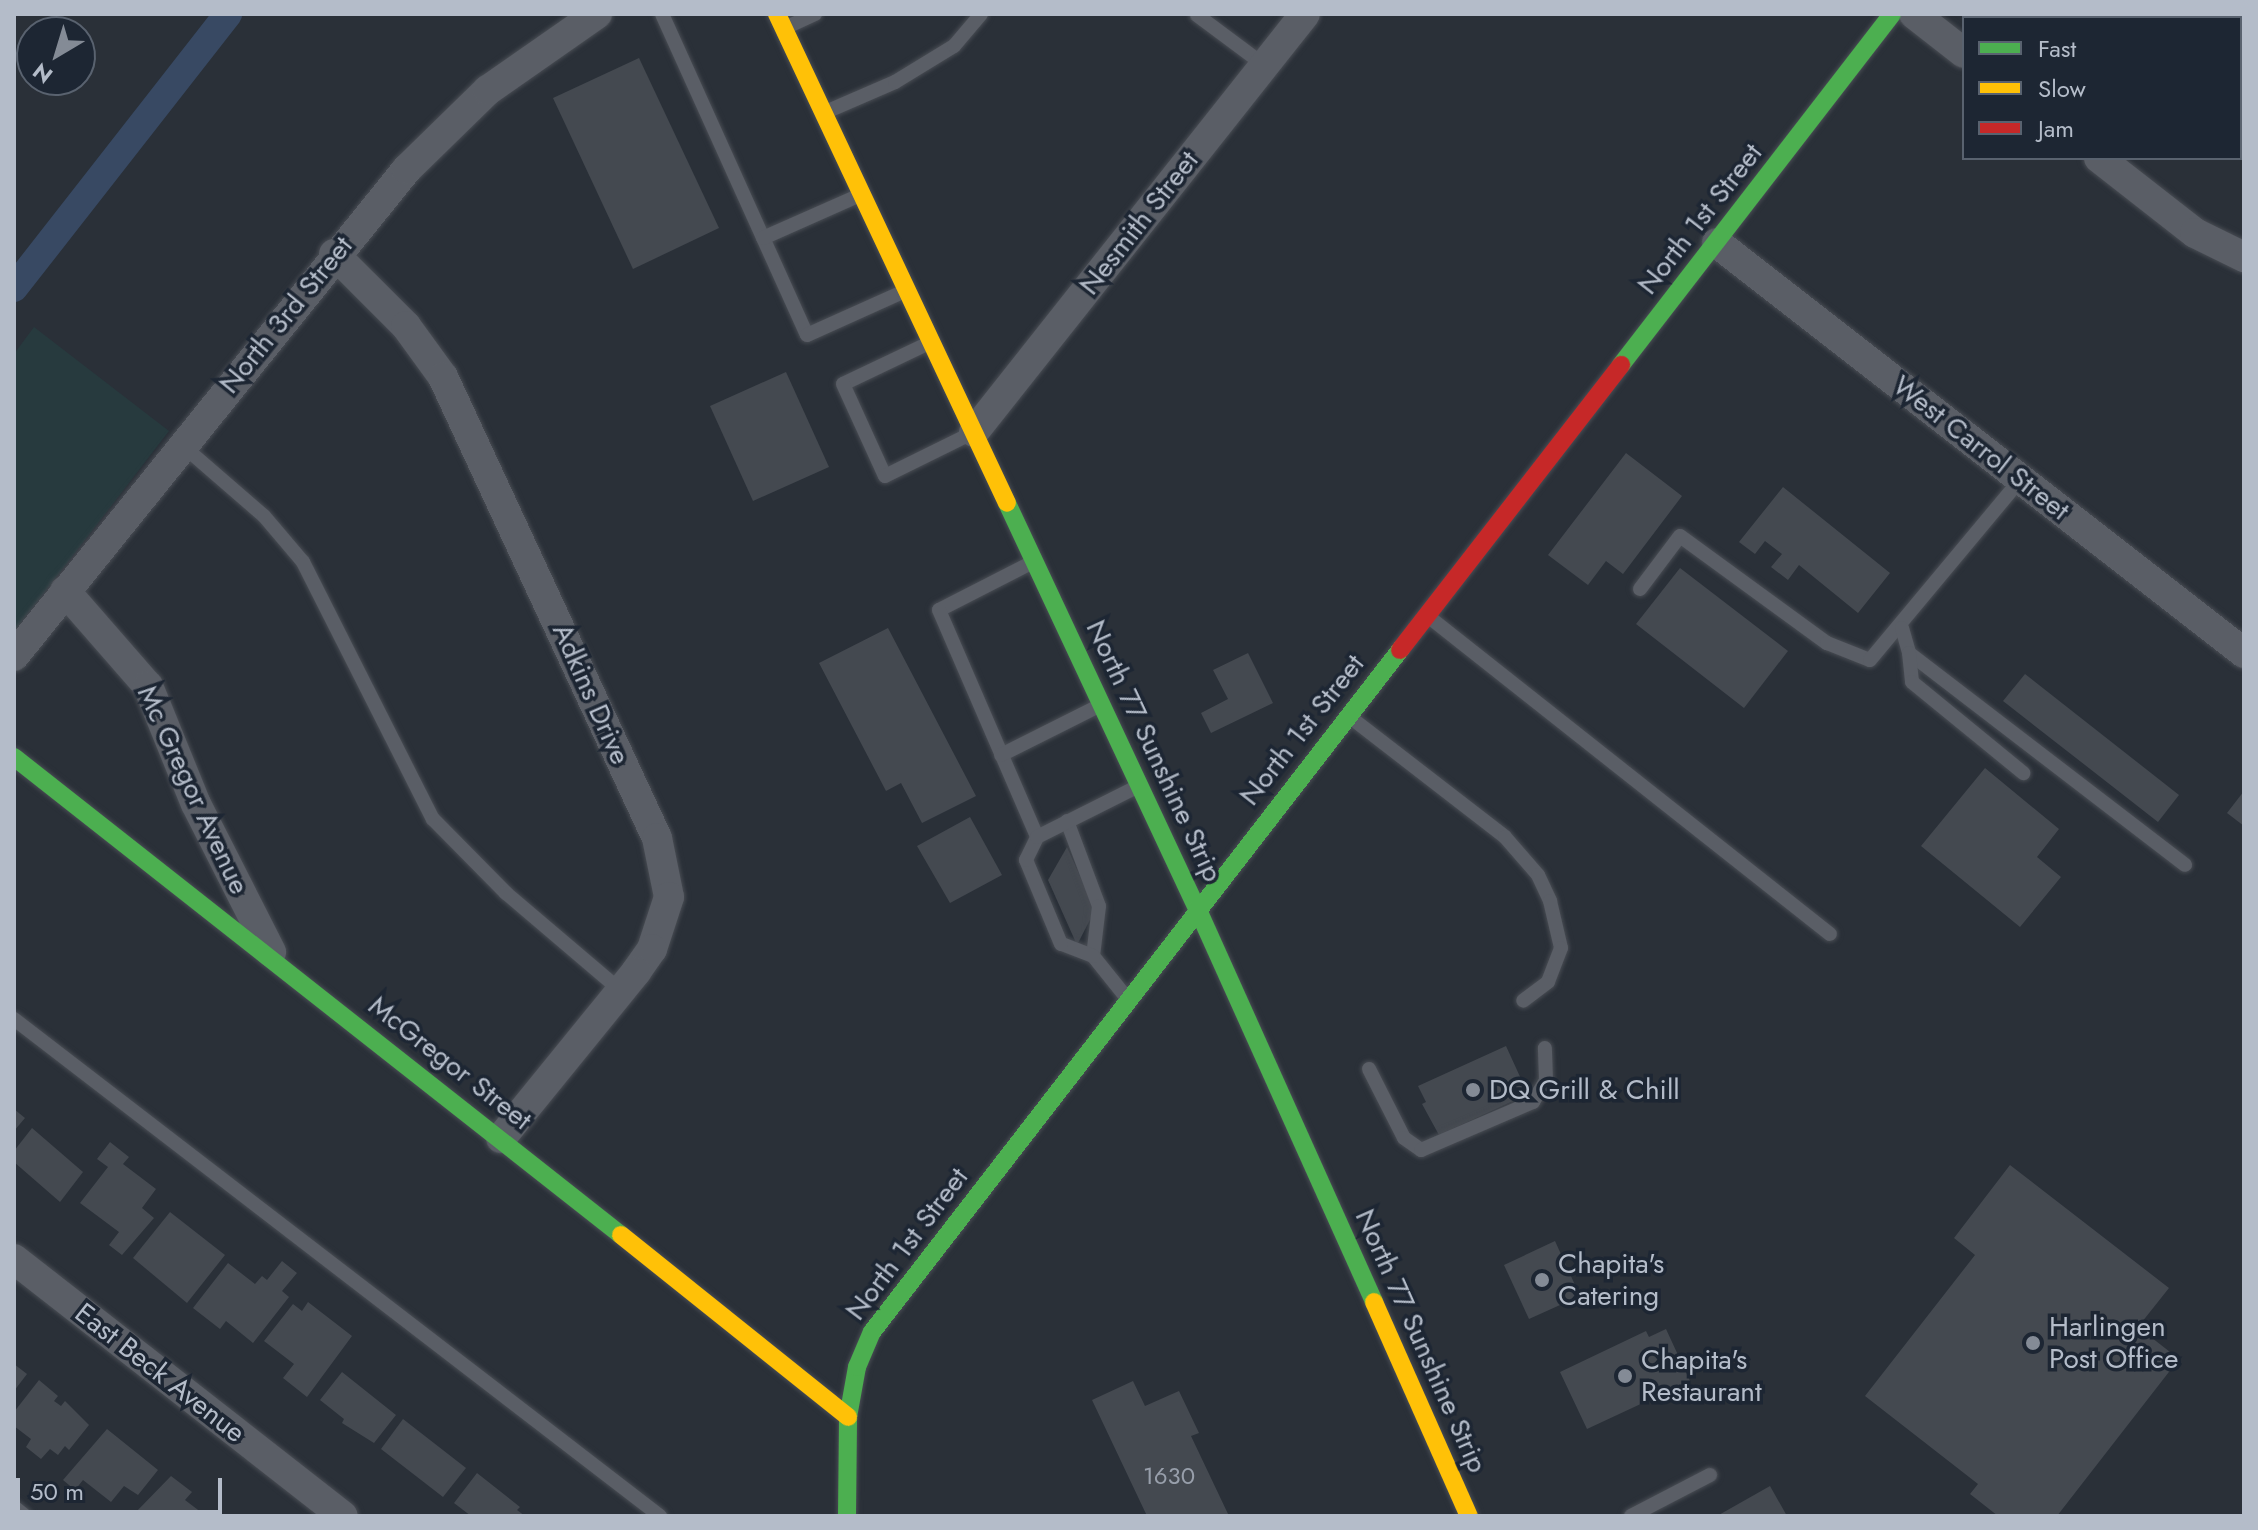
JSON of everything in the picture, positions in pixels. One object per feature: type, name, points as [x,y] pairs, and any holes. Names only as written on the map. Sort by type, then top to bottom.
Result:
[{"type":"street","name":"North 3rd Street","points":[[14,656],[334,254],[407,169],[488,90],[597,14]]},
{"type":"street","name":"Nesmith Street","points":[[974,432],[1305,14]]},
{"type":"street","name":"North 1st Street","points":[[847,1516],[848,1417],[857,1367],[872,1332],[1892,14]]},
{"type":"street","points":[[1914,14],[1962,51]]},
{"type":"street","name":"North 77 Sunshine Strip","points":[[781,21],[1198,910],[1469,1516]]},
{"type":"street","points":[[2102,160],[2195,233],[2244,257]]},
{"type":"street","name":"West Carrol Street","points":[[1717,243],[2244,653]]},
{"type":"street","name":"Adkins Drive","points":[[334,254],[391,309],[443,377],[657,838],[669,897],[652,949],[501,1138]]},
{"type":"street","name":"Mc Gregor Avenue","points":[[65,591],[148,686],[196,804],[276,961]]},
{"type":"street","name":"McGregor Street","points":[[14,757],[501,1138],[848,1417]]},
{"type":"street","name":"East Beck Avenue","points":[[14,1259],[343,1516]]},
{"type":"lane","points":[[662,14],[807,335],[907,290]]},
{"type":"lane","points":[[781,21],[815,14]]},
{"type":"lane","points":[[824,113],[895,82],[954,46],[981,14]]},
{"type":"lane","points":[[1197,15],[1264,65]]},
{"type":"lane","points":[[763,238],[862,194]]},
{"type":"lane","points":[[931,342],[843,384],[885,476],[974,432]]},
{"type":"lane","points":[[182,445],[264,516],[303,562],[433,819],[506,893],[621,991]]},
{"type":"lane","points":[[1640,589],[1680,536],[1827,643],[1870,660],[1902,628],[2021,479]]},
{"type":"lane","points":[[1034,561],[939,610],[1037,837]]},
{"type":"lane","points":[[1427,615],[1830,934]]},
{"type":"lane","points":[[1902,628],[1912,682],[2023,773]]},
{"type":"lane","points":[[1909,653],[2185,865]]},
{"type":"lane","points":[[1001,755],[1101,705]]},
{"type":"lane","points":[[1349,716],[1494,828],[1538,875],[1550,901],[1561,948],[1548,982],[1523,1001]]},
{"type":"lane","points":[[1129,1000],[1093,956],[1061,944],[1052,906],[1026,860],[1037,837],[1139,786]]},
{"type":"lane","points":[[1067,821],[1088,884],[1099,906],[1093,956]]},
{"type":"lane","points":[[14,1019],[660,1516]]},
{"type":"lane","points":[[1369,1069],[1404,1138],[1421,1150],[1533,1102],[1546,1080],[1545,1048]]},
{"type":"lane","points":[[1631,1516],[1710,1475]]},
{"type":"lane","points":[[14,1507],[25,1516]]},
{"type":"green space","points":[[34,327],[169,431],[14,632],[14,354]]},
{"type":"building","points":[[639,58],[719,228],[633,269],[553,98]]},
{"type":"building","points":[[786,372],[829,467],[753,501],[710,406]]},
{"type":"building","points":[[1626,453],[1682,496],[1623,574],[1606,561],[1588,585],[1548,555]]},
{"type":"building","points":[[1783,487],[1890,573],[1858,613],[1799,565],[1788,580],[1771,567],[1782,554],[1765,541],[1755,554],[1739,542]]},
{"type":"building","points":[[1680,568],[1788,651],[1744,708],[1636,624]]},
{"type":"building","points":[[888,628],[976,796],[922,823],[901,783],[886,791],[819,663]]},
{"type":"building","points":[[1248,653],[1273,703],[1211,733],[1201,713],[1228,699],[1213,670]]},
{"type":"building","points":[[2025,674],[2179,795],[2158,822],[2003,701]]},
{"type":"building","points":[[1985,768],[2059,829],[2037,857],[2061,877],[2020,927],[1921,846]]},
{"type":"building","points":[[2244,791],[2244,826],[2227,813]]},
{"type":"building","points":[[970,817],[1002,875],[950,903],[917,846]]},
{"type":"building","points":[[1067,847],[1095,910],[1077,945],[1048,880]]},
{"type":"building","name":"DQ Grill & Chill","points":[[1506,1046],[1528,1094],[1439,1135],[1422,1104],[1426,1102],[1418,1086]]},
{"type":"building","points":[[14,1109],[25,1118],[14,1131]]},
{"type":"building","points":[[32,1128],[83,1172],[60,1202],[14,1162],[14,1151]]},
{"type":"building","points":[[110,1142],[129,1157],[123,1164],[156,1189],[142,1208],[154,1218],[122,1255],[109,1245],[119,1232],[80,1203],[108,1167],[97,1159]]},
{"type":"building","name":"Harlingen Post Office","points":[[2010,1165],[2169,1288],[2138,1327],[2179,1359],[2057,1516],[1998,1516],[1970,1494],[1978,1484],[1865,1396],[1975,1255],[1954,1238]]},
{"type":"building","points":[[170,1212],[225,1255],[187,1303],[133,1258]]},
{"type":"building","name":"Chapita's Catering","points":[[1555,1241],[1580,1296],[1529,1319],[1504,1265]]},
{"type":"building","points":[[282,1261],[297,1273],[282,1291],[289,1297],[253,1343],[226,1321],[220,1329],[193,1308],[228,1263],[255,1284],[262,1276],[267,1280]]},
{"type":"building","points":[[308,1302],[352,1336],[307,1397],[283,1378],[294,1364],[264,1341],[293,1304],[302,1311]]},
{"type":"building","name":"Chapita's Restaurant","points":[[1666,1329],[1690,1381],[1587,1429],[1560,1372],[1646,1331],[1649,1337]]},
{"type":"building","points":[[14,1364],[27,1374],[14,1391]]},
{"type":"building","points":[[342,1372],[396,1415],[374,1443],[342,1423],[344,1419],[320,1400]]},
{"type":"building","points":[[39,1380],[58,1396],[54,1401],[61,1406],[65,1401],[89,1425],[69,1450],[65,1446],[58,1455],[50,1449],[41,1459],[26,1447],[31,1439],[14,1426],[14,1412]]},
{"type":"building","points":[[1133,1381],[1145,1406],[1179,1391],[1199,1433],[1191,1436],[1229,1516],[1147,1516],[1092,1400]]},
{"type":"building","points":[[403,1419],[466,1468],[443,1497],[381,1449]]},
{"type":"building","points":[[107,1429],[158,1470],[138,1495],[124,1486],[111,1502],[83,1480],[75,1490],[63,1480]]},
{"type":"building","points":[[477,1473],[520,1507],[517,1510],[525,1516],[471,1516],[454,1503]]},
{"type":"building","points":[[171,1476],[192,1492],[185,1500],[206,1516],[135,1513]]},
{"type":"building","points":[[1770,1486],[1787,1516],[1717,1516]]},
{"type":"waterway","points":[[14,288],[228,14]]},
{"type":"traffic: fast","points":[[1621,365],[1892,14]]},
{"type":"traffic: fast","points":[[1007,503],[1198,910],[1374,1302]]},
{"type":"traffic: fast","points":[[847,1516],[848,1417],[857,1367],[872,1332],[1400,650]]},
{"type":"traffic: fast","points":[[14,757],[621,1235]]},
{"type":"traffic: slow","points":[[777,14],[1007,503]]},
{"type":"traffic: slow","points":[[621,1235],[848,1417]]},
{"type":"traffic: slow","points":[[1374,1302],[1469,1516]]},
{"type":"traffic: jam","points":[[1400,650],[1621,365]]},
{"type":"place","name":"DQ Grill & Chill","points":[[1473,1090]]},
{"type":"place","name":"Chapita's Catering","points":[[1542,1280]]},
{"type":"place","name":"Harlingen Post Office","points":[[2033,1343]]},
{"type":"place","name":"Chapita's Restaurant","points":[[1625,1376]]}]
